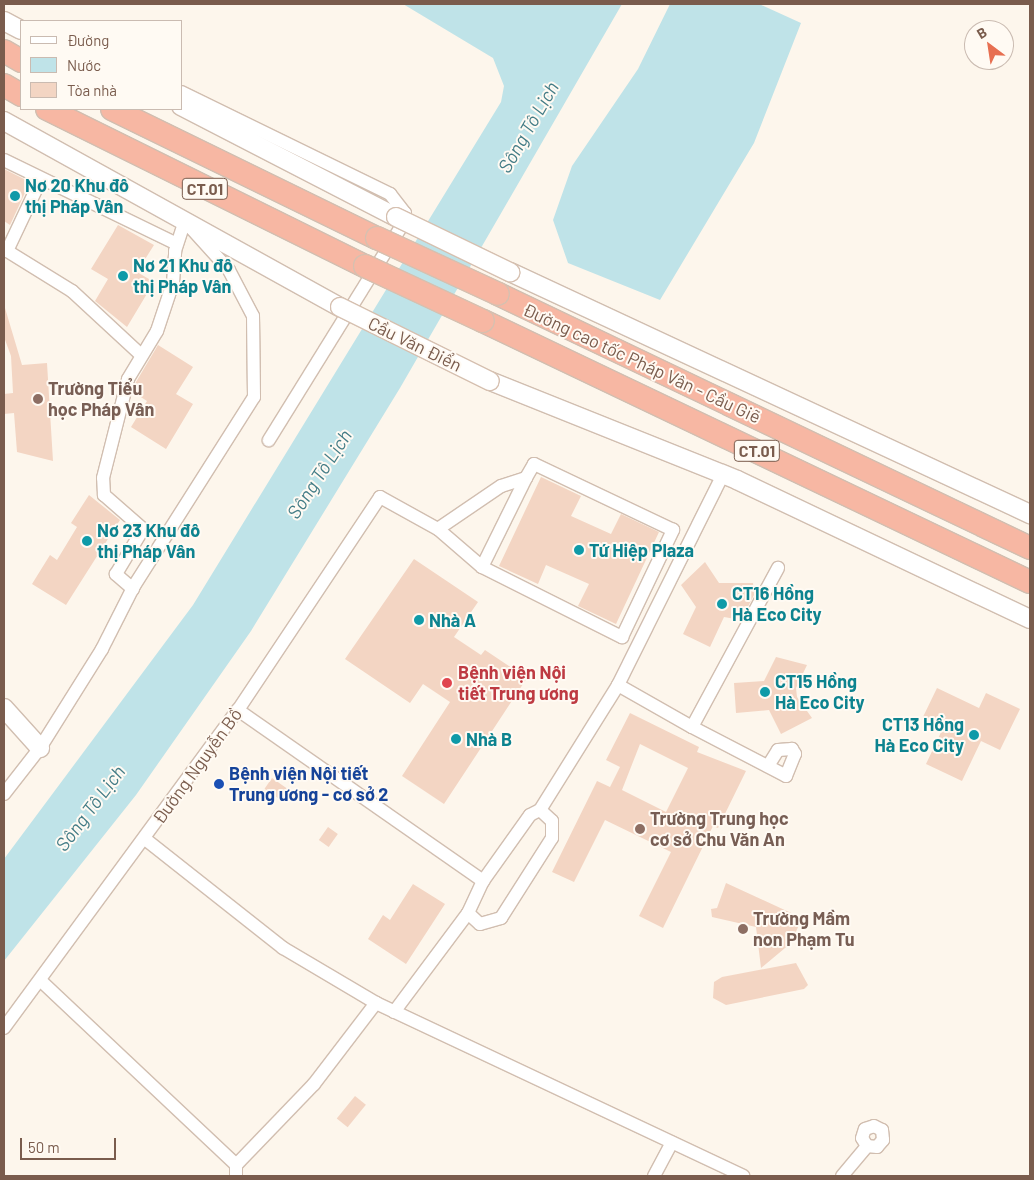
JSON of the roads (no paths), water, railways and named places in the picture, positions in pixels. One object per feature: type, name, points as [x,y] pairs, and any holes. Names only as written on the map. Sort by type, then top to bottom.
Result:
[{"type":"highway","points":[[4,51],[20,60]]},
{"type":"highway","points":[[4,85],[20,94]]},
{"type":"highway","name":"Đường cao tốc Pháp Vân - Cầu Giẽ","points":[[48,110],[365,266],[1030,582]]},
{"type":"highway","name":"Đường cao tốc Pháp Vân - Cầu Giẽ","points":[[114,110],[378,238],[1030,548]]},
{"type":"street","points":[[4,21],[20,29]]},
{"type":"street","points":[[182,92],[390,194],[405,213],[401,227],[269,440]]},
{"type":"street","points":[[182,107],[396,217],[510,272],[1030,514]]},
{"type":"street","name":"Cầu Văn Điển","points":[[4,121],[340,307],[490,381],[722,476],[1030,619]]},
{"type":"street","points":[[4,160],[177,244]]},
{"type":"street","points":[[41,179],[5,250],[72,291],[141,355]]},
{"type":"street","points":[[4,794],[40,748],[102,649],[132,588],[254,397],[253,316],[229,270],[185,221],[177,244],[173,283],[157,331],[128,379],[102,490],[143,529],[116,574],[132,588]]},
{"type":"street","points":[[482,567],[534,464],[673,530],[635,612],[622,637],[482,567],[438,529],[501,486],[526,478]]},
{"type":"street","points":[[394,1012],[468,913],[483,881],[530,815],[540,810],[618,685],[722,476]]},
{"type":"street","name":"Đường Nguyễn Bồ","points":[[4,1028],[238,710],[380,497],[438,529]]},
{"type":"street","points":[[692,728],[778,568]]},
{"type":"street","points":[[618,685],[692,728],[768,766]]},
{"type":"street","points":[[4,708],[40,748]]},
{"type":"street","points":[[238,710],[483,881]]},
{"type":"street","points":[[468,913],[480,924],[502,918],[552,838],[552,821],[540,810]]},
{"type":"street","points":[[144,839],[283,948],[376,1003],[742,1176]]},
{"type":"street","points":[[40,980],[236,1171],[314,1084],[376,1003]]},
{"type":"street","points":[[654,1176],[672,1142]]},
{"type":"street","points":[[842,1176],[867,1146]]},
{"type":"water","name":"Sông Tô Lịch","points":[[403,4],[622,4],[400,388],[251,631],[136,795],[4,961],[4,859],[193,605],[501,102],[504,86],[493,58]]},
{"type":"water","points":[[670,4],[759,4],[801,23],[754,143],[660,300],[568,263],[553,220],[572,166],[638,69]]},
{"type":"place","name":"Nơ 20 Khu đô thị Pháp Vân","points":[[15,196]]},
{"type":"place","name":"Nơ 21 Khu đô thị Pháp Vân","points":[[123,276]]},
{"type":"place","name":"Trường Tiểu học Pháp Vân","points":[[38,399]]},
{"type":"place","name":"Nơ 23 Khu đô thị Pháp Vân","points":[[87,541]]},
{"type":"place","name":"Tứ Hiệp Plaza","points":[[579,550]]},
{"type":"place","name":"CT16 Hồng Hà Eco City","points":[[722,604]]},
{"type":"place","name":"Nhà A","points":[[419,620]]},
{"type":"place","name":"Bệnh viện Nội tiết Trung ương","points":[[447,683]]},
{"type":"place","name":"CT15 Hồng Hà Eco City","points":[[765,692]]},
{"type":"place","name":"CT13 Hồng Hà Eco City","points":[[974,735]]},
{"type":"place","name":"Nhà B","points":[[456,739]]},
{"type":"place","name":"Bệnh viện Nội tiết Trung ương - cơ sở 2","points":[[219,784]]},
{"type":"place","name":"Trường Trung học cơ sở Chu Văn An","points":[[640,829]]},
{"type":"place","name":"Trường Mầm non Phạm Tu","points":[[743,929]]}]
